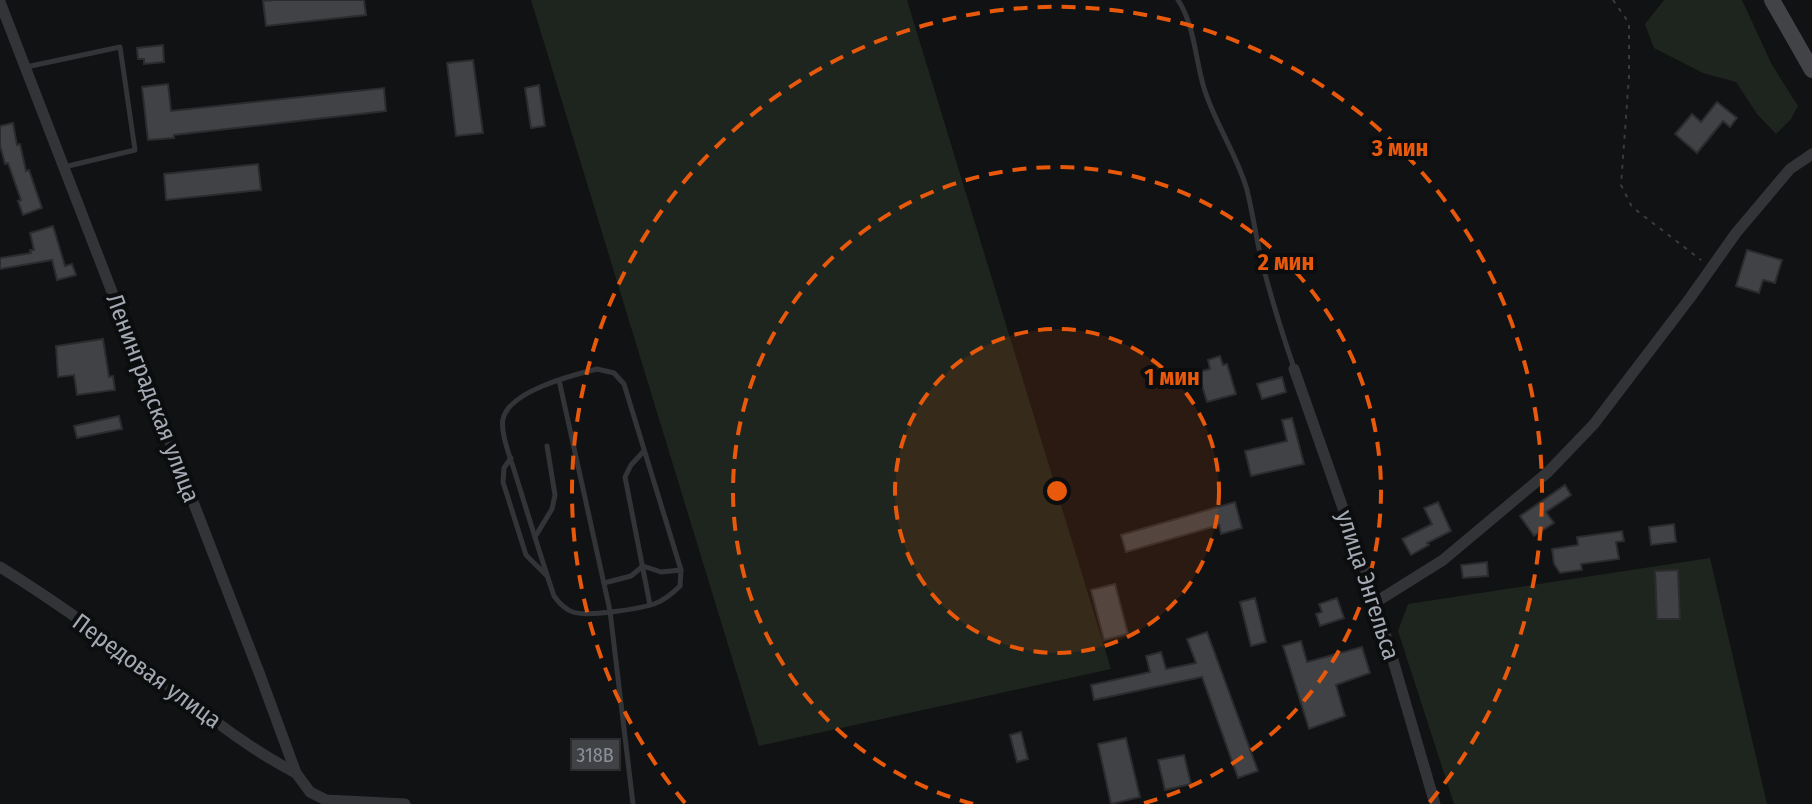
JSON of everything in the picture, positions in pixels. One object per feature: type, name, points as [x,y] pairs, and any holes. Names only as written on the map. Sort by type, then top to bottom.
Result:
[{"type":"main road","points":[[1772,0],[1812,70]]},
{"type":"street","name":"Ленинградская улица","points":[[0,2],[296,773],[310,792]]},
{"type":"street","points":[[1376,602],[1443,560],[1548,472],[1594,424],[1736,233],[1790,169],[1812,154]]},
{"type":"street","name":"улица Энгельса","points":[[1294,369],[1376,602],[1435,804]]},
{"type":"street","name":"Передовая улица","points":[[0,567],[138,662],[230,732],[296,773]]},
{"type":"street","points":[[310,792],[326,800],[405,804]]},
{"type":"lane","points":[[1178,0],[1184,9],[1213,115],[1237,160],[1247,188],[1274,309],[1294,369]]},
{"type":"lane","points":[[25,67],[120,47],[135,150],[63,168]]},
{"type":"lane","points":[[597,369],[614,373],[624,384],[644,451],[681,570],[680,586],[669,597],[650,605],[575,613],[562,606],[554,596],[504,434],[503,419],[521,396],[597,369]]},
{"type":"lane","points":[[559,380],[610,611],[633,804]]},
{"type":"lane","points":[[535,537],[552,509],[555,495],[547,446]]},
{"type":"lane","points":[[644,451],[625,477],[650,605]]},
{"type":"lane","points":[[511,458],[504,468],[503,482],[526,555],[547,576]]},
{"type":"lane","points":[[604,583],[631,576],[643,566]]},
{"type":"lane","points":[[643,566],[661,572],[681,570]]},
{"type":"lane","points":[[310,792],[314,804]]},
{"type":"path","points":[[1613,0],[1629,23],[1629,76],[1621,185],[1632,207],[1712,267]]},
{"type":"shaded area","points":[[531,0],[907,0],[1111,669],[759,746]]},
{"type":"shaded area","points":[[1664,0],[1742,0],[1772,65],[1798,106],[1791,119],[1776,134],[1757,114],[1736,82],[1703,73],[1654,48],[1645,24]]},
{"type":"shaded area","points":[[1710,558],[1767,804],[1454,804],[1398,631],[1408,604]]},
{"type":"building","points":[[364,0],[366,15],[266,26],[263,1]]},
{"type":"building","points":[[163,45],[164,62],[144,64],[144,59],[138,59],[137,48]]},
{"type":"building","points":[[473,60],[483,133],[456,136],[447,63]]},
{"type":"building","points":[[168,84],[171,111],[384,88],[386,111],[148,140],[142,87]]},
{"type":"building","points":[[539,85],[545,126],[531,128],[525,88]]},
{"type":"building","points":[[1717,102],[1737,118],[1730,127],[1723,121],[1697,153],[1675,134],[1692,114],[1701,122]]},
{"type":"building","points":[[13,123],[17,145],[20,144],[26,171],[29,170],[42,208],[23,215],[18,201],[21,200],[0,145],[0,126]]},
{"type":"building","points":[[258,164],[261,190],[166,200],[164,174]]},
{"type":"building","points":[[53,226],[65,266],[72,264],[76,275],[57,280],[52,260],[0,269],[0,258],[34,250],[30,233]]},
{"type":"building","points":[[1747,250],[1782,260],[1775,283],[1763,280],[1759,293],[1736,286]]},
{"type":"building","points":[[103,339],[109,377],[113,376],[115,390],[77,395],[74,375],[58,377],[56,346]]},
{"type":"building","points":[[1220,356],[1223,365],[1227,364],[1236,394],[1207,402],[1198,372],[1210,369],[1208,360]]},
{"type":"building","points":[[1282,377],[1286,392],[1262,399],[1257,384]]},
{"type":"building","points":[[119,416],[122,429],[77,438],[74,426]]},
{"type":"building","points":[[1292,418],[1304,464],[1251,476],[1245,451],[1287,441],[1282,420]]},
{"type":"building","points":[[1565,485],[1571,495],[1546,512],[1554,523],[1534,536],[1520,516]]},
{"type":"building","points":[[1235,502],[1242,528],[1221,534],[1219,525],[1126,552],[1121,535]]},
{"type":"building","points":[[1438,502],[1451,531],[1411,555],[1402,539],[1432,524],[1424,508]]},
{"type":"building","points":[[1674,524],[1676,542],[1651,545],[1649,527]]},
{"type":"building","points":[[1622,531],[1624,541],[1616,542],[1619,559],[1581,564],[1582,570],[1560,573],[1554,564],[1552,549],[1578,545],[1577,537]]},
{"type":"building","points":[[1487,562],[1488,576],[1463,578],[1461,565]]},
{"type":"building","points":[[1678,570],[1680,619],[1657,619],[1655,571]]},
{"type":"building","points":[[1115,584],[1128,634],[1104,640],[1091,590]]},
{"type":"building","points":[[1255,598],[1266,642],[1251,646],[1240,602]]},
{"type":"building","points":[[1337,598],[1344,618],[1320,626],[1316,614],[1322,612],[1319,604]]},
{"type":"building","points":[[1207,632],[1258,771],[1238,778],[1202,677],[1094,700],[1091,685],[1150,672],[1146,656],[1161,652],[1166,669],[1196,663],[1187,639]]},
{"type":"building","points":[[1301,641],[1307,662],[1362,647],[1370,673],[1336,685],[1345,716],[1309,729],[1283,646]]},
{"type":"building","points":[[1021,732],[1028,759],[1017,762],[1010,735]]},
{"type":"building","points":[[1126,738],[1140,797],[1111,804],[1098,744]]},
{"type":"building","points":[[571,739],[620,739],[620,770],[571,770]]},
{"type":"building","points":[[1184,755],[1191,784],[1165,790],[1158,760]]}]
